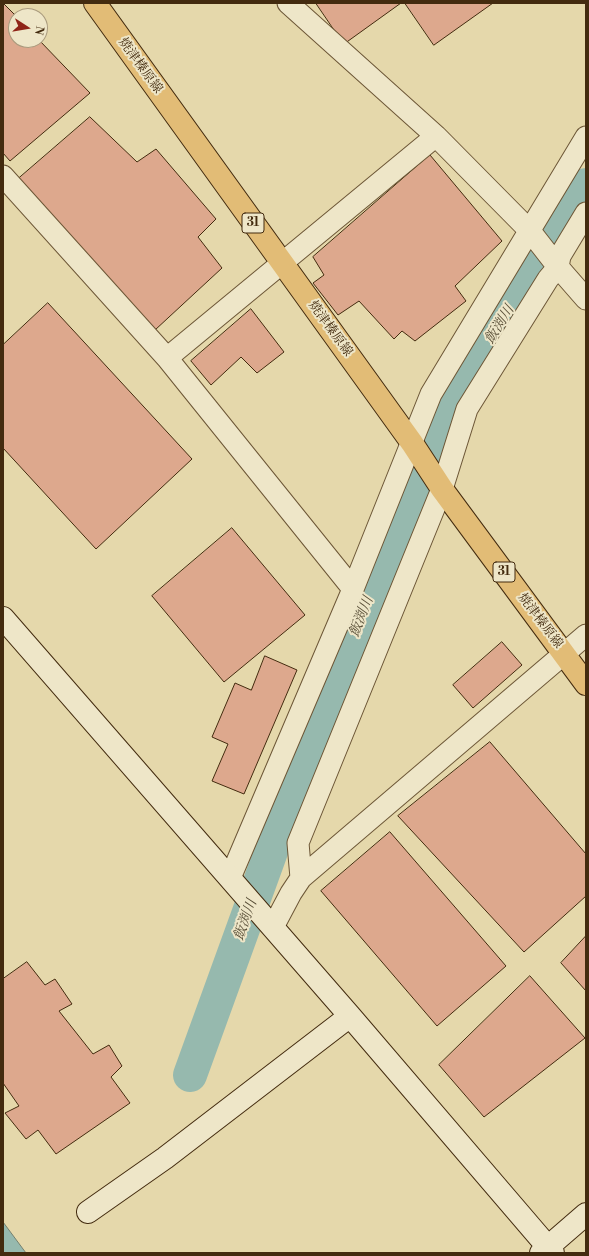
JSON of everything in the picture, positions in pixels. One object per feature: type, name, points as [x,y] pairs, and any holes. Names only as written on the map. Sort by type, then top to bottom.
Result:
[{"type":"main road","name":"焼津榛原線","points":[[95,3],[412,443],[442,489],[586,684]]},
{"type":"main road","name":"焼津榛原線","points":[[565,654],[586,675]]},
{"type":"street","points":[[288,3],[436,136],[530,230],[558,267],[586,299]]},
{"type":"street","points":[[167,358],[436,136]]},
{"type":"street","points":[[234,883],[431,394],[586,138]]},
{"type":"street","points":[[3,176],[167,358],[353,589]]},
{"type":"street","points":[[302,878],[298,843],[442,489],[467,409],[548,279],[558,267],[560,256],[586,212]]},
{"type":"street","points":[[3,618],[350,1016],[547,1251],[586,1214]]},
{"type":"street","points":[[272,927],[291,893],[302,878],[586,636]]},
{"type":"street","points":[[88,1212],[165,1158],[350,1016]]},
{"type":"water","points":[[3,1222],[26,1253],[3,1253]]},
{"type":"building","points":[[3,3],[8,8],[8,48],[47,48],[90,93],[10,161],[3,153]]},
{"type":"building","points":[[316,3],[401,3],[344,44]]},
{"type":"building","points":[[405,3],[493,3],[434,45]]},
{"type":"building","points":[[90,117],[137,162],[156,149],[216,219],[198,237],[222,268],[155,330],[17,180]]},
{"type":"building","points":[[430,155],[502,241],[455,286],[466,301],[415,341],[402,331],[394,339],[359,301],[338,315],[313,283],[324,275],[313,257]]},
{"type":"building","points":[[48,303],[192,459],[96,549],[3,448],[3,345]]},
{"type":"building","points":[[251,309],[284,352],[257,373],[241,357],[211,385],[191,361]]},
{"type":"building","points":[[232,528],[305,615],[224,682],[152,596]]},
{"type":"building","points":[[502,642],[522,665],[473,708],[453,685]]},
{"type":"building","points":[[265,656],[297,670],[244,794],[212,781],[228,744],[212,737],[235,683],[251,690]]},
{"type":"building","points":[[490,742],[586,854],[586,896],[524,952],[398,816]]},
{"type":"building","points":[[390,832],[506,966],[437,1026],[321,891]]},
{"type":"building","points":[[586,936],[586,991],[561,963]]},
{"type":"building","points":[[27,962],[45,985],[55,979],[72,1004],[59,1011],[93,1054],[109,1045],[122,1066],[111,1077],[130,1103],[56,1154],[38,1130],[26,1139],[5,1113],[19,1106],[3,1083],[3,979]]},
{"type":"building","points":[[530,976],[585,1038],[484,1117],[439,1065]]},
{"type":"waterway","name":"飯渕川","points":[[190,1075],[273,846],[397,526],[440,423],[586,185]]}]
